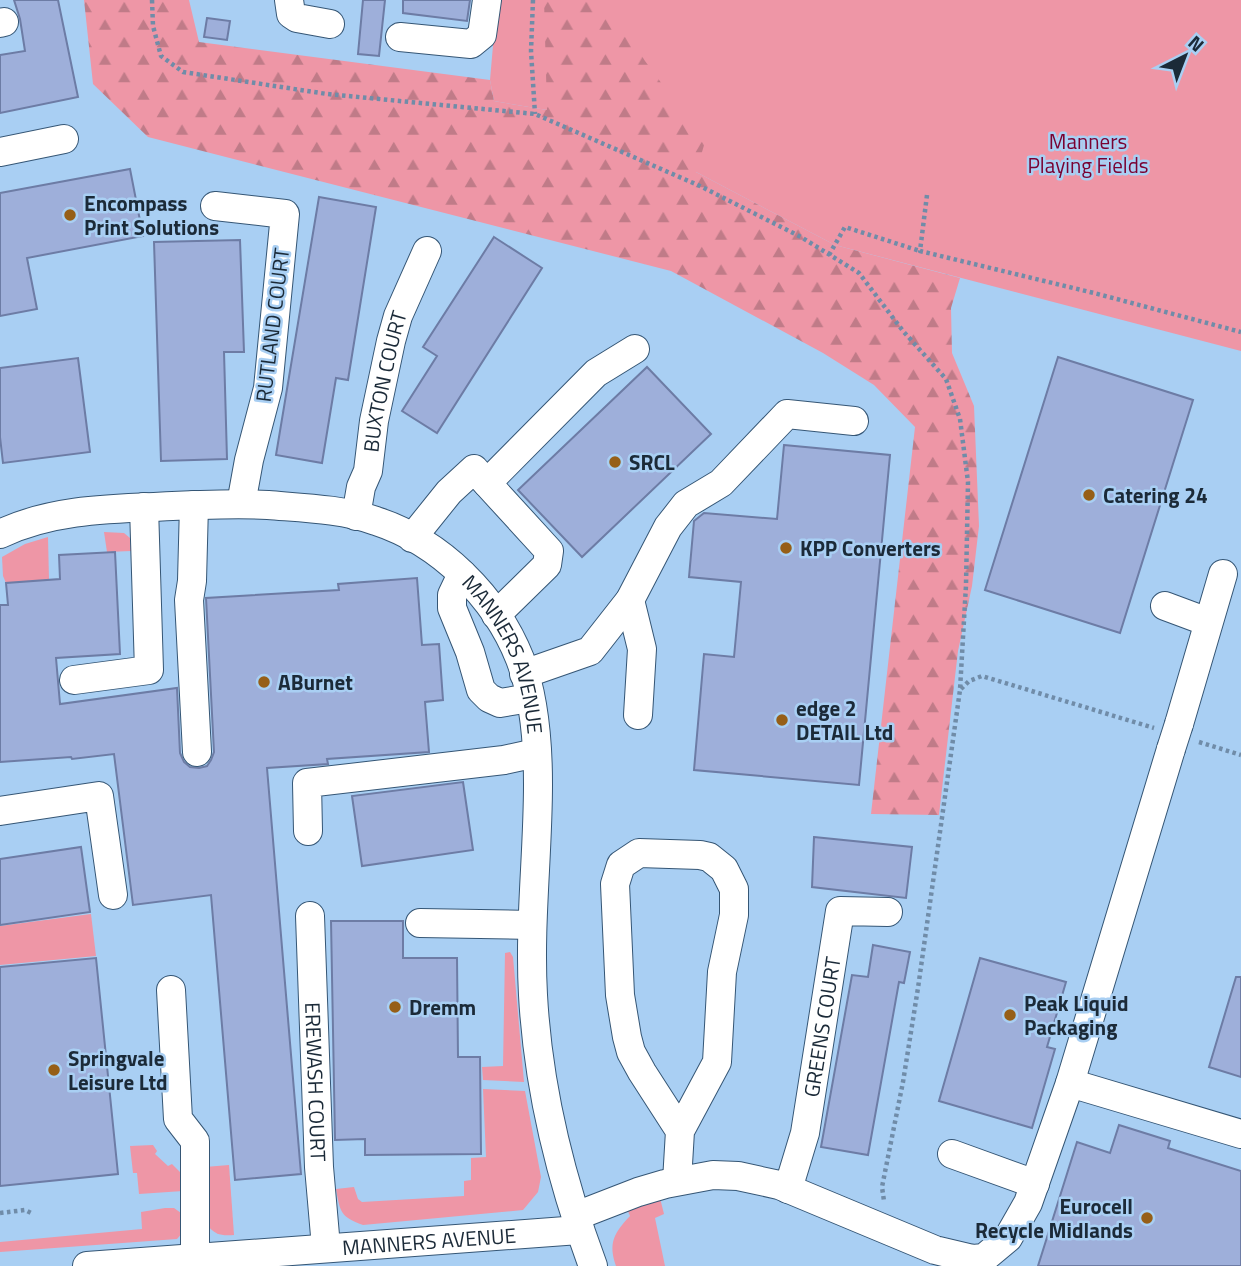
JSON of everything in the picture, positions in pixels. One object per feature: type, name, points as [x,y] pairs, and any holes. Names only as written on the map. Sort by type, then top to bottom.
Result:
[{"type":"street","points":[[289,0],[291,14],[297,18],[330,24]]},
{"type":"street","points":[[400,37],[471,44],[482,35],[487,0]]},
{"type":"street","points":[[0,152],[64,139]]},
{"type":"street","name":"RUTLAND COURT","points":[[215,206],[285,215],[268,388],[249,460],[241,504]]},
{"type":"street","name":"BUXTON COURT","points":[[356,516],[361,487],[368,471],[374,421],[391,341],[398,316],[427,251]]},
{"type":"street","points":[[487,483],[596,373],[635,349]]},
{"type":"street","points":[[462,574],[452,595],[452,608],[470,652],[481,690],[500,703],[590,651],[630,600],[674,519],[687,504],[721,483],[788,414],[854,421]]},
{"type":"street","points":[[412,538],[449,492],[474,469],[549,551],[547,565],[496,615]]},
{"type":"street","name":"MANNERS AVENUE","points":[[0,534],[45,517],[144,507],[241,504],[299,507],[356,516],[376,521],[412,538],[449,561],[496,615],[508,632],[527,686],[536,753],[538,782],[532,925],[533,996],[542,1079],[556,1148],[593,1266]]},
{"type":"street","points":[[194,505],[189,600],[197,752]]},
{"type":"street","points":[[74,680],[149,670],[144,507]]},
{"type":"street","points":[[960,1261],[984,1258],[1008,1238],[1028,1203],[1070,1083],[1177,736],[1223,574]]},
{"type":"street","points":[[630,600],[642,649],[638,715]]},
{"type":"street","points":[[1165,606],[1208,622]]},
{"type":"street","points":[[308,831],[307,783],[504,760],[536,753]]},
{"type":"street","points":[[0,811],[99,796],[113,895]]},
{"type":"street","points":[[677,1181],[680,1131],[717,1062],[722,972],[732,926],[735,896],[724,869],[709,857],[639,853],[621,865],[615,884],[623,1023],[636,1062],[680,1131]]},
{"type":"street","name":"GREENS COURT","points":[[788,1189],[805,1133],[840,911],[888,912]]},
{"type":"street","name":"EREWASH COURT","points":[[310,916],[319,1167],[318,1254]]},
{"type":"street","points":[[420,923],[532,925]]},
{"type":"street","points":[[171,990],[178,1119],[195,1141],[195,1257]]},
{"type":"street","points":[[1070,1083],[1241,1134]]},
{"type":"street","points":[[951,1154],[1035,1184]]},
{"type":"street","name":"MANNERS AVENUE","points":[[88,1266],[152,1263],[195,1257],[318,1254],[578,1223],[638,1192],[677,1181],[713,1175],[738,1176],[788,1189],[960,1261]]},
{"type":"path","points":[[152,0],[153,26],[161,55],[183,72],[327,94],[535,114],[700,186],[801,237],[859,273],[903,331],[946,379],[960,419],[968,482],[960,690],[920,975],[903,1082],[882,1187],[884,1208],[891,1231]]},
{"type":"path","points":[[533,0],[531,51],[535,114]]},
{"type":"path","points":[[920,251],[927,195]]},
{"type":"path","points":[[829,255],[845,227],[920,251],[1241,332]]},
{"type":"path","points":[[960,690],[969,681],[982,676],[1241,755]]},
{"type":"path","points":[[0,1213],[25,1210],[33,1214]]},
{"type":"green space","points":[[84,0],[189,0],[199,42],[490,80],[494,101],[547,110],[544,0],[606,0],[645,61],[705,142],[696,172],[835,245],[960,278],[951,308],[952,353],[974,406],[979,526],[972,586],[958,651],[939,815],[871,814],[915,427],[874,385],[823,353],[671,271],[148,137],[93,84]]},
{"type":"green space","name":"Manners Playing Fields","points":[[497,0],[1241,0],[1241,351],[835,245],[696,172],[547,110],[494,101],[490,80]]},
{"type":"green space","points":[[104,532],[124,533],[130,538],[131,551],[107,552]]},
{"type":"green space","points":[[48,537],[49,580],[6,583],[2,557],[25,544]]},
{"type":"green space","points":[[91,914],[96,956],[0,965],[0,926]]},
{"type":"green space","points":[[510,952],[513,957],[524,1082],[483,1080],[482,1067],[503,1066],[505,953]]},
{"type":"green space","points":[[483,1089],[525,1091],[541,1177],[538,1192],[523,1210],[363,1225],[345,1216],[340,1208],[336,1189],[354,1187],[358,1199],[362,1202],[464,1196],[464,1181],[471,1180],[471,1158],[486,1157]]},
{"type":"green space","points":[[153,1145],[157,1151],[155,1154],[168,1166],[172,1164],[183,1175],[183,1191],[139,1194],[130,1146]]},
{"type":"green space","points":[[229,1165],[234,1235],[216,1233],[207,1225],[205,1167]]},
{"type":"green space","points":[[660,1198],[664,1214],[655,1218],[665,1266],[616,1266],[614,1239],[630,1216],[627,1209]]},
{"type":"green space","points":[[174,1208],[181,1213],[184,1231],[177,1239],[0,1252],[0,1242],[142,1229],[141,1212]]},
{"type":"building","points":[[14,0],[58,0],[78,97],[0,113],[0,55],[25,51]]},
{"type":"building","points":[[363,0],[385,0],[379,56],[358,54]]},
{"type":"building","points":[[403,0],[470,0],[467,21],[403,13]]},
{"type":"building","points":[[207,18],[230,21],[227,40],[204,37]]},
{"type":"building","name":"Encompass Print Solutions","points":[[130,169],[143,236],[27,258],[37,309],[0,316],[0,193]]},
{"type":"building","points":[[319,197],[376,207],[348,380],[336,378],[322,463],[276,455]]},
{"type":"building","points":[[494,237],[542,268],[437,433],[402,411],[437,356],[423,347]]},
{"type":"building","points":[[240,240],[244,352],[224,352],[227,459],[161,461],[154,242]]},
{"type":"building","name":"Catering 24","points":[[1058,357],[1193,400],[1120,633],[985,590]]},
{"type":"building","points":[[78,358],[90,452],[3,463],[0,437],[0,368]]},
{"type":"building","name":"SRCL","points":[[647,367],[711,434],[582,557],[518,490]]},
{"type":"building","name":"KPP Converters","points":[[784,445],[890,455],[859,785],[694,770],[704,654],[734,657],[741,582],[689,577],[694,521],[704,513],[777,519]]},
{"type":"building","points":[[115,552],[120,654],[56,658],[60,704],[177,688],[180,753],[190,767],[207,766],[214,752],[206,598],[339,590],[338,584],[417,578],[422,645],[439,644],[443,700],[425,702],[429,752],[327,759],[328,764],[267,768],[301,1174],[235,1180],[211,895],[133,905],[114,754],[0,762],[0,605],[8,605],[6,583],[60,579],[59,555]]},
{"type":"building","points":[[463,782],[473,850],[362,866],[352,796]]},
{"type":"building","points":[[814,837],[912,847],[906,898],[812,887]]},
{"type":"building","points":[[81,847],[90,912],[0,925],[0,859]]},
{"type":"building","name":"Dremm","points":[[331,921],[403,921],[403,958],[457,958],[458,1057],[480,1057],[481,1154],[365,1155],[365,1139],[335,1140]]},
{"type":"building","points":[[873,945],[910,952],[904,983],[899,982],[868,1155],[821,1147],[852,975],[868,977]]},
{"type":"building","name":"Springvale Leisure Ltd","points":[[96,958],[118,1174],[0,1186],[0,967]]},
{"type":"building","name":"Peak Liquid Packaging","points":[[980,958],[1066,982],[1047,1047],[1055,1049],[1032,1128],[939,1101]]},
{"type":"building","points":[[1236,977],[1241,977],[1241,1077],[1209,1067]]},
{"type":"building","name":"Eurocell Recycle Midlands","points":[[1119,1125],[1170,1141],[1168,1148],[1241,1171],[1241,1266],[1038,1266],[1077,1142],[1110,1153]]},
{"type":"place","name":"Encompass Print Solutions","points":[[70,215]]},
{"type":"place","name":"SRCL","points":[[615,462]]},
{"type":"place","name":"Catering 24","points":[[1089,495]]},
{"type":"place","name":"KPP Converters","points":[[786,548]]},
{"type":"place","name":"ABurnet","points":[[264,682]]},
{"type":"place","name":"edge 2 DETAIL Ltd","points":[[782,720]]},
{"type":"place","name":"Dremm","points":[[395,1007]]},
{"type":"place","name":"Peak Liquid Packaging","points":[[1010,1015]]},
{"type":"place","name":"Springvale Leisure Ltd","points":[[54,1070]]},
{"type":"place","name":"Eurocell Recycle Midlands","points":[[1147,1218]]}]
